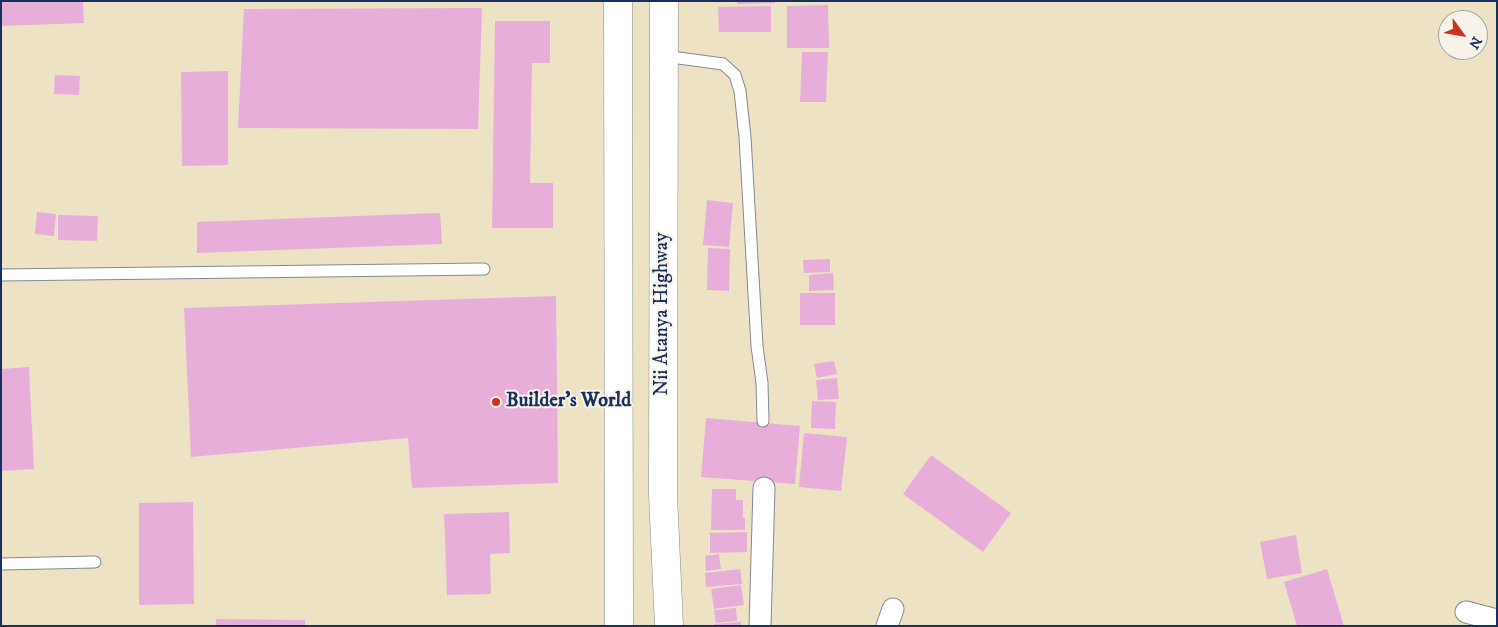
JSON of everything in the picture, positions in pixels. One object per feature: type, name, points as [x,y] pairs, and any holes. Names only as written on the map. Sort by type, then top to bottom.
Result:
[{"type":"main road","points":[[618,1],[619,626]]},
{"type":"main road","name":"Nii Atanya Highway","points":[[664,1],[663,495],[669,626]]},
{"type":"street","points":[[760,626],[764,488]]},
{"type":"street","points":[[1466,612],[1497,620]]},
{"type":"lane","points":[[664,56],[723,64],[735,76],[740,91],[745,137],[763,421]]},
{"type":"lane","points":[[1,275],[484,269]]},
{"type":"lane","points":[[1,564],[95,562]]},
{"type":"building","points":[[1,1],[83,1],[84,23],[1,26]]},
{"type":"building","points":[[737,1],[775,1],[775,3],[737,4]]},
{"type":"building","points":[[828,5],[829,48],[787,48],[787,6]]},
{"type":"building","points":[[771,6],[771,32],[719,32],[718,7]]},
{"type":"building","points":[[482,8],[478,129],[238,128],[244,9]]},
{"type":"building","points":[[495,21],[550,21],[550,63],[532,63],[530,183],[553,183],[553,228],[492,228]]},
{"type":"building","points":[[802,52],[828,52],[826,102],[800,102]]},
{"type":"building","points":[[228,71],[228,165],[182,166],[181,72]]},
{"type":"building","points":[[55,75],[80,76],[79,95],[54,94]]},
{"type":"building","points":[[707,200],[733,203],[729,247],[703,245]]},
{"type":"building","points":[[37,212],[56,214],[54,236],[35,234]]},
{"type":"building","points":[[440,213],[442,244],[197,253],[197,222]]},
{"type":"building","points":[[58,215],[98,216],[97,241],[58,240]]},
{"type":"building","points":[[708,248],[730,249],[729,291],[707,290]]},
{"type":"building","points":[[830,259],[830,272],[804,273],[803,260]]},
{"type":"building","points":[[833,273],[834,290],[809,291],[809,275]]},
{"type":"building","points":[[800,293],[835,293],[835,325],[800,325]]},
{"type":"building","points":[[556,296],[558,483],[412,488],[408,438],[191,457],[184,308]]},
{"type":"building","points":[[834,361],[837,374],[817,378],[814,364]]},
{"type":"building","points":[[29,367],[34,469],[1,471],[1,369]]},
{"type":"building","points":[[837,378],[839,399],[818,400],[816,380]]},
{"type":"building","points":[[812,401],[836,402],[835,429],[811,428]]},
{"type":"building","points":[[706,418],[800,426],[795,484],[701,477]]},
{"type":"building","points":[[804,433],[847,437],[841,491],[799,487]]},
{"type":"building","points":[[931,455],[1011,513],[983,552],[903,494]]},
{"type":"building","points":[[712,489],[736,489],[736,500],[743,500],[745,530],[711,530]]},
{"type":"building","points":[[193,502],[194,604],[139,605],[139,503]]},
{"type":"building","points":[[509,512],[510,553],[490,554],[491,594],[447,595],[444,514]]},
{"type":"building","points":[[747,532],[747,552],[710,553],[710,533]]},
{"type":"building","points":[[1296,535],[1302,573],[1267,579],[1260,542]]},
{"type":"building","points":[[719,554],[721,569],[706,571],[705,556]]},
{"type":"building","points":[[740,569],[742,584],[706,587],[705,573]]},
{"type":"building","points":[[1327,569],[1344,626],[1297,626],[1284,582]]},
{"type":"building","points":[[741,585],[744,605],[714,609],[711,589]]},
{"type":"building","points":[[736,608],[737,621],[716,623],[714,610]]},
{"type":"building","points":[[216,619],[305,620],[305,626],[216,626]]},
{"type":"building","points":[[741,622],[741,626],[714,626],[714,624]]},
{"type":"place","name":"Builder's World","points":[[496,402]]}]
